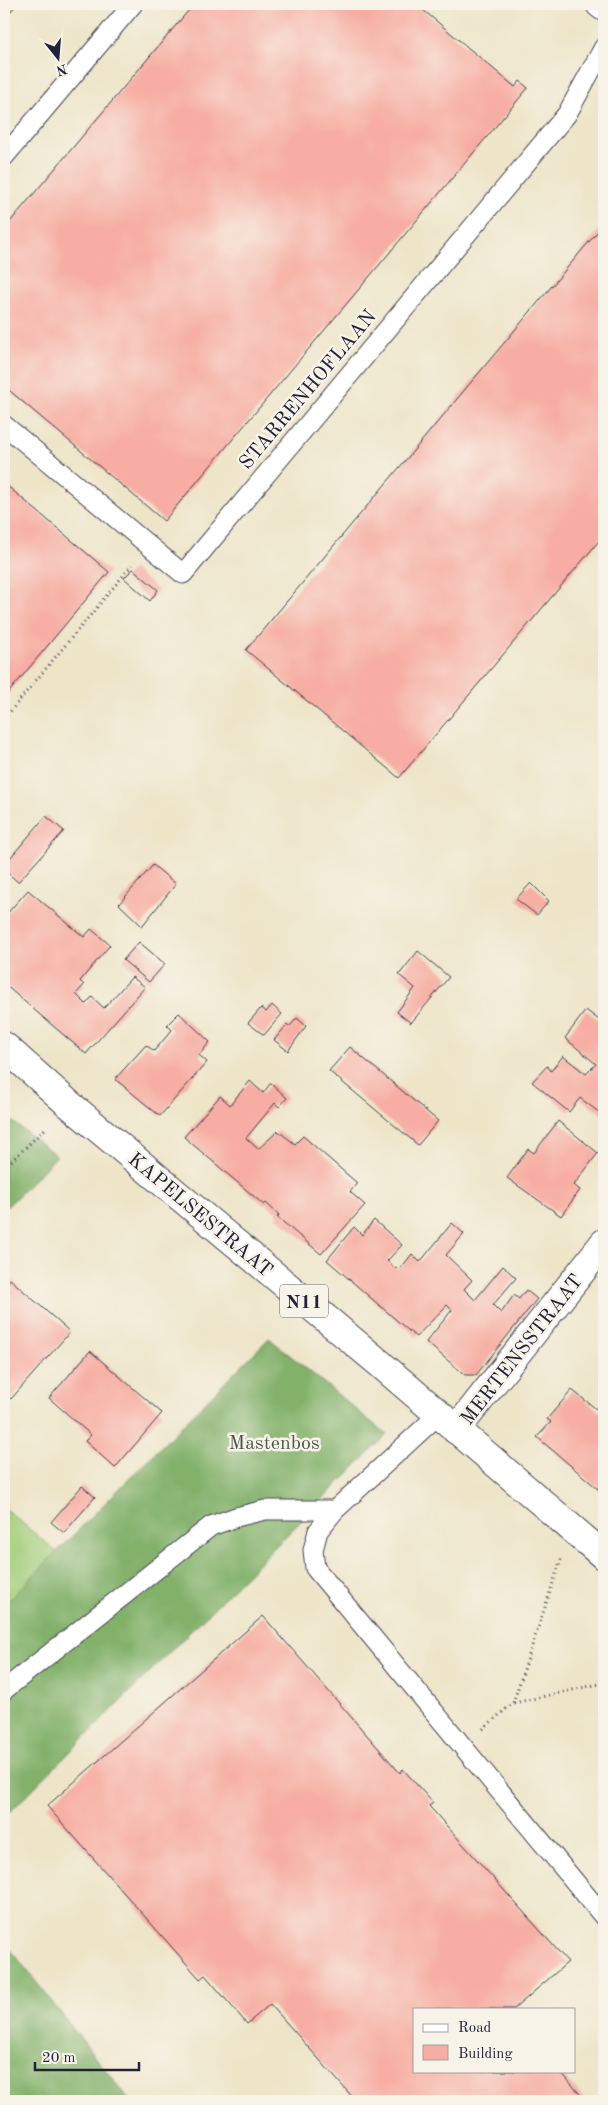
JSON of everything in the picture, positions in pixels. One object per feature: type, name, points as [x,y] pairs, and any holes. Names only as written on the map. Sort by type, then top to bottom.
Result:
[{"type":"main road","points":[[600,4],[604,7]]},
{"type":"main road","name":"KAPELSESTRAAT","points":[[4,1046],[70,1105],[604,1556]]},
{"type":"main road","name":"MERTENSSTRAAT","points":[[447,1422],[604,1243]]},
{"type":"lane","points":[[4,157],[133,4]]},
{"type":"lane","name":"STARRENHOFLAAN","points":[[4,426],[182,574],[567,114],[604,47]]},
{"type":"lane","points":[[447,1422],[335,1510],[318,1531],[313,1550],[315,1568],[604,1917]]},
{"type":"lane","points":[[4,1690],[210,1526],[265,1510],[335,1510]]},
{"type":"path","points":[[4,719],[148,546]]},
{"type":"path","points":[[4,1168],[70,1105]]},
{"type":"path","points":[[513,1703],[571,1528]]},
{"type":"path","points":[[464,1746],[513,1703],[598,1684]]},
{"type":"green space","points":[[4,1115],[57,1156],[4,1210]]},
{"type":"green space","name":"Mastenbos","points":[[269,1338],[387,1435],[4,1818],[4,1605]]},
{"type":"green space","points":[[4,1508],[57,1552],[4,1605]]},
{"type":"green space","points":[[4,1941],[130,2101],[4,2101]]},
{"type":"building","points":[[4,4],[17,4],[4,19]]},
{"type":"building","points":[[194,4],[416,4],[515,87],[520,81],[528,88],[164,521],[4,386],[4,229]]},
{"type":"building","points":[[604,224],[604,535],[399,778],[246,650]]},
{"type":"building","points":[[4,483],[109,572],[4,698]]},
{"type":"building","points":[[133,569],[158,590],[150,601],[124,578]]},
{"type":"building","points":[[46,816],[64,831],[18,882],[4,870],[4,865]]},
{"type":"building","points":[[153,865],[176,884],[142,926],[119,904]]},
{"type":"building","points":[[531,883],[549,901],[537,915],[516,899]]},
{"type":"building","points":[[28,890],[84,937],[91,929],[110,945],[80,981],[84,985],[76,994],[86,1004],[92,997],[104,1008],[132,977],[145,987],[86,1054],[4,984],[4,917]]},
{"type":"building","points":[[139,942],[165,964],[149,982],[123,960]]},
{"type":"building","points":[[418,951],[449,977],[411,1023],[397,1012],[415,988],[399,975]]},
{"type":"building","points":[[272,1005],[282,1014],[264,1035],[248,1023],[261,1008],[266,1012]]},
{"type":"building","points":[[586,1010],[604,1024],[604,1116],[580,1098],[569,1112],[532,1082],[547,1066],[551,1071],[563,1056],[586,1074],[596,1064],[565,1038]]},
{"type":"building","points":[[179,1013],[210,1042],[199,1055],[207,1062],[160,1116],[115,1079],[146,1045],[154,1051],[172,1030],[167,1025]]},
{"type":"building","points":[[297,1018],[306,1026],[288,1051],[274,1040],[287,1025],[289,1027]]},
{"type":"building","points":[[350,1047],[438,1121],[418,1145],[329,1071]]},
{"type":"building","points":[[250,1081],[263,1093],[271,1083],[287,1098],[279,1107],[275,1103],[246,1138],[258,1149],[278,1131],[295,1144],[303,1136],[357,1183],[350,1192],[365,1205],[321,1254],[277,1217],[279,1215],[266,1203],[264,1205],[184,1137],[220,1096],[230,1105]]},
{"type":"building","points":[[558,1121],[598,1153],[574,1185],[580,1190],[561,1216],[507,1178],[528,1149],[534,1153]]},
{"type":"building","points":[[374,1220],[402,1245],[387,1261],[396,1269],[399,1266],[401,1268],[412,1254],[420,1262],[452,1223],[464,1234],[446,1255],[472,1280],[464,1289],[475,1300],[503,1266],[516,1278],[493,1305],[501,1313],[514,1295],[519,1299],[526,1290],[537,1299],[476,1375],[465,1375],[426,1342],[452,1310],[447,1305],[416,1337],[327,1260],[354,1227],[362,1235]]},
{"type":"building","points":[[10,1279],[70,1332],[11,1399],[4,1393],[4,1287]]},
{"type":"building","points":[[90,1351],[162,1413],[115,1468],[85,1441],[91,1435],[49,1398]]},
{"type":"building","points":[[572,1390],[600,1412],[604,1408],[604,1431],[601,1435],[604,1437],[604,1494],[537,1437],[551,1422],[547,1419]]},
{"type":"building","points":[[82,1486],[95,1497],[64,1533],[51,1522]]},
{"type":"building","points":[[263,1616],[400,1773],[403,1769],[433,1803],[429,1806],[568,1962],[515,2008],[413,2008],[413,2072],[561,2072],[586,2101],[356,2101],[270,2004],[247,2024],[205,1975],[200,1979],[47,1806]]}]
